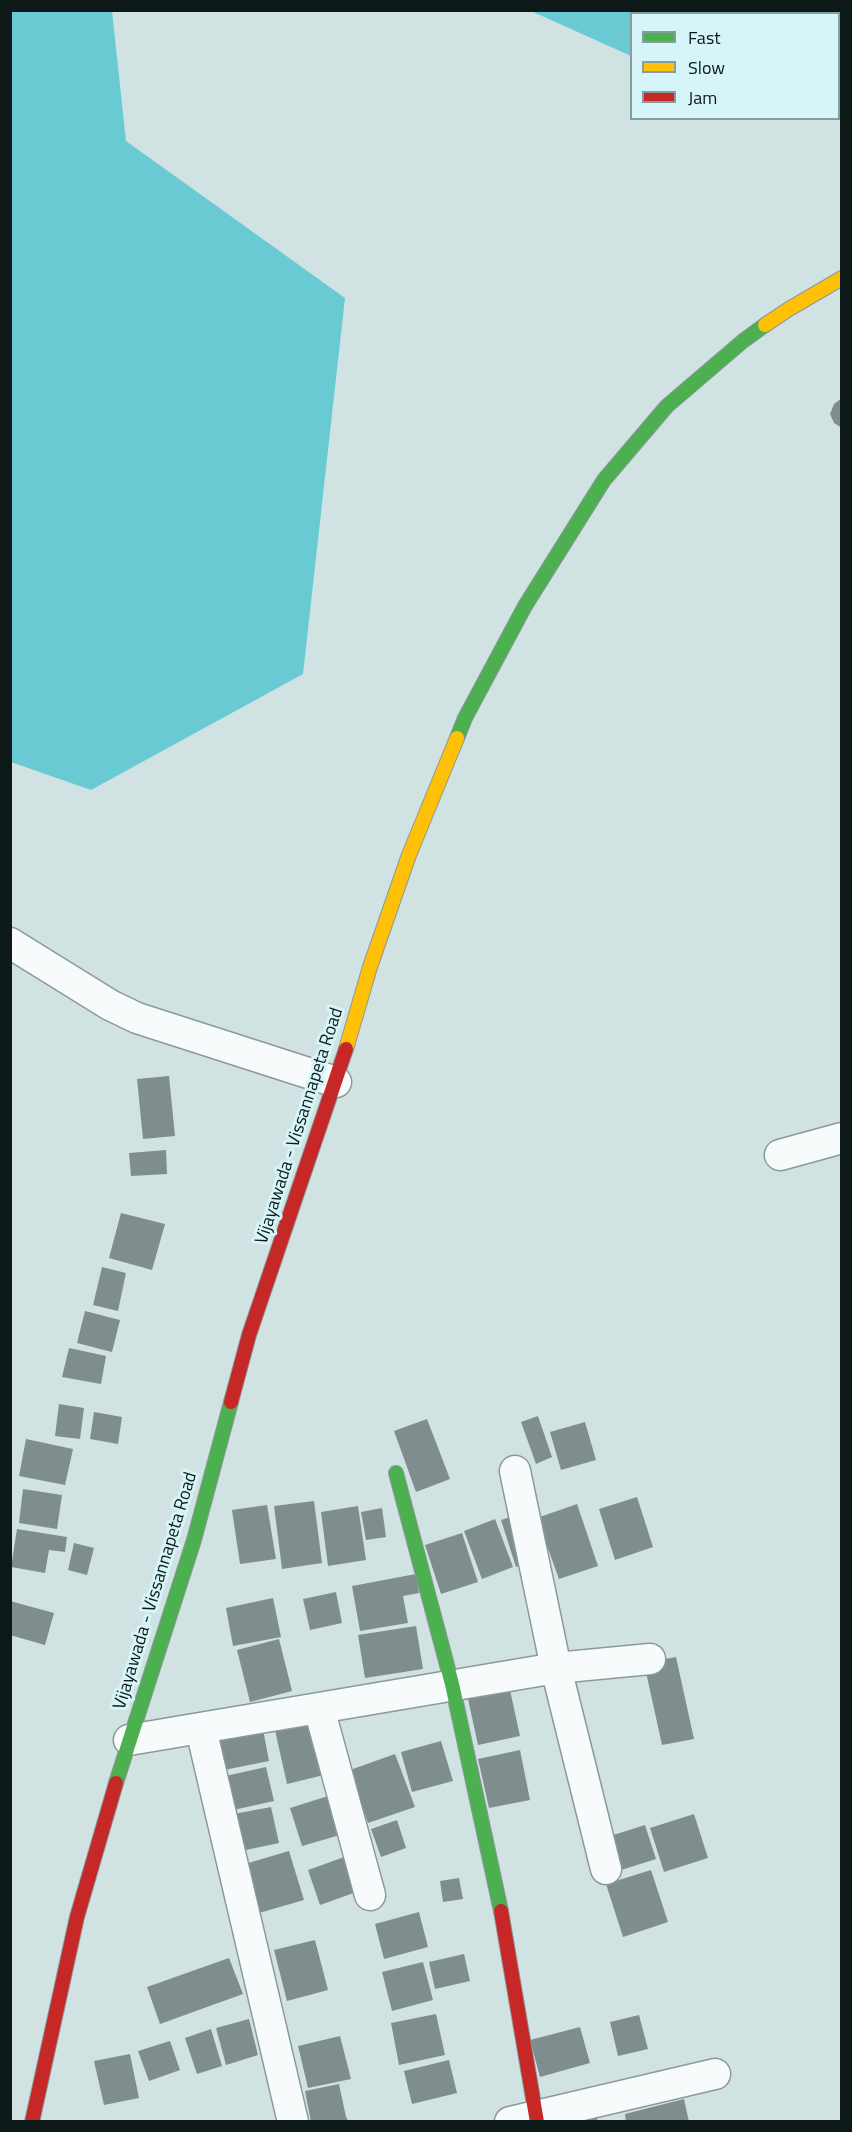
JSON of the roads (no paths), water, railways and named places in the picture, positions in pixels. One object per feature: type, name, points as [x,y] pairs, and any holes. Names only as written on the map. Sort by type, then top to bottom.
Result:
[{"type":"main road","name":"Vijayawada - Vissannapeta Road","points":[[32,2121],[77,1917],[129,1740],[194,1540],[249,1335],[336,1082],[370,967],[409,855],[465,718],[525,606],[570,531],[604,480],[667,406],[743,341],[789,309],[842,278]]},
{"type":"main road","points":[[396,1473],[452,1684],[501,1912],[527,2120]]},
{"type":"street","points":[[10,943],[110,1005],[137,1018],[336,1082]]},
{"type":"street","points":[[780,1155],[842,1138]]},
{"type":"street","points":[[515,1471],[556,1668],[606,1869]]},
{"type":"street","points":[[129,1740],[452,1684],[556,1668],[650,1659]]},
{"type":"street","points":[[319,1708],[370,1895]]},
{"type":"street","points":[[201,1729],[293,2121]]},
{"type":"street","points":[[527,2120],[715,2074]]},
{"type":"water","points":[[11,10],[112,11],[126,141],[345,298],[303,674],[91,790],[11,762]]},
{"type":"water","points":[[531,11],[747,11],[630,12],[630,56]]}]
